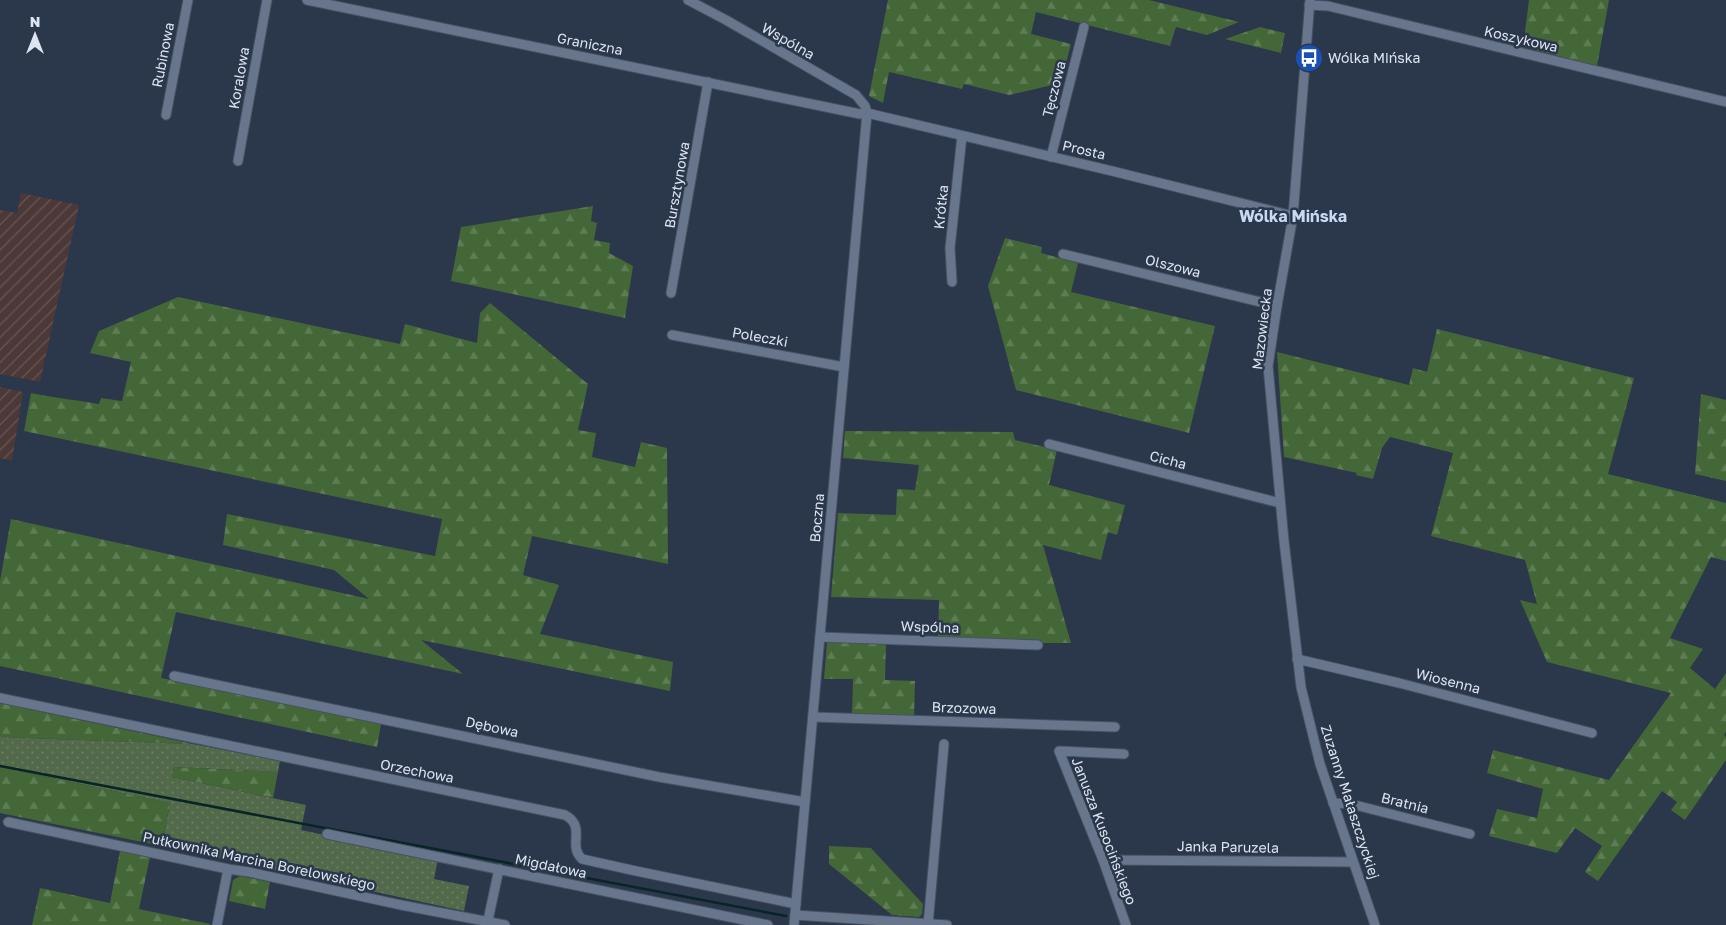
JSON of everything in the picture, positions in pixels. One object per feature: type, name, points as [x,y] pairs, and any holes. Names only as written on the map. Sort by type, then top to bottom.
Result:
[{"type":"street","name":"Rubinowa","points":[[166,115],[188,0]]},
{"type":"street","name":"Koralowa","points":[[238,161],[267,0]]},
{"type":"street","name":"Graniczna","points":[[307,0],[860,114],[867,113]]},
{"type":"street","name":"Wspólna","points":[[688,0],[856,96],[865,106],[867,113]]},
{"type":"street","name":"Koszykowa","points":[[1310,2],[1726,102]]},
{"type":"street","name":"Mazowiecka","points":[[1301,687],[1280,503],[1268,366],[1293,216],[1310,2]]},
{"type":"street","name":"Tęczowa","points":[[1051,157],[1084,27]]},
{"type":"street","name":"Bursztynowa","points":[[671,293],[708,82]]},
{"type":"street","name":"Prosta","points":[[867,113],[1293,216]]},
{"type":"street","name":"Boczna","points":[[794,925],[867,113]]},
{"type":"street","name":"Krótka","points":[[952,282],[950,248],[962,136]]},
{"type":"street","name":"Olszowa","points":[[1063,254],[1277,306]]},
{"type":"street","name":"Poleczki","points":[[672,335],[844,367]]},
{"type":"street","name":"Cicha","points":[[1048,444],[1280,503]]},
{"type":"street","name":"Wspólna","points":[[820,636],[1038,645]]},
{"type":"street","name":"Wiosenna","points":[[1297,659],[1399,683],[1592,733]]},
{"type":"street","name":"Dębowa","points":[[174,676],[659,777],[805,802]]},
{"type":"street","name":"Zuzanny Małaszczyckiej","points":[[1301,687],[1320,764],[1375,925]]},
{"type":"street","name":"Orzechowa","points":[[0,698],[565,815],[574,822],[576,828],[576,850],[582,858],[796,904]]},
{"type":"street","name":"Brzozowa","points":[[813,717],[1115,727]]},
{"type":"street","points":[[928,924],[944,744]]},
{"type":"street","name":"Janusza Kusocińskiego","points":[[1124,754],[1059,751],[1103,860],[1126,925]]},
{"type":"street","name":"Bratnia","points":[[1334,803],[1351,804],[1470,834]]},
{"type":"street","name":"Pułkownika Marcina Borelowskiego","points":[[8,822],[504,925]]},
{"type":"street","name":"Migdałowa","points":[[327,834],[768,925]]},
{"type":"street","name":"Janka Paruzela","points":[[1103,860],[1353,862]]},
{"type":"street","points":[[217,925],[228,869]]},
{"type":"street","points":[[487,923],[499,869]]},
{"type":"street","points":[[795,915],[946,925]]},
{"type":"shaded area","points":[[21,193],[79,205],[40,382],[0,374],[0,210],[17,213]]},
{"type":"shaded area","points":[[0,387],[23,392],[12,461],[0,458]]},
{"type":"green space","points":[[888,0],[1149,0],[1239,22],[1207,35],[1176,27],[1170,46],[1036,12],[1031,34],[1071,44],[1061,83],[1009,95],[964,84],[962,89],[889,72],[883,103],[869,96]]},
{"type":"green space","points":[[1529,0],[1609,0],[1597,66],[1523,47]]},
{"type":"green space","points":[[1260,27],[1285,33],[1281,53],[1225,39]]},
{"type":"green space","points":[[593,206],[591,221],[597,223],[594,240],[610,243],[609,253],[633,266],[625,318],[451,281],[461,227]]},
{"type":"green space","points":[[1005,238],[1042,247],[1041,253],[1078,263],[1071,292],[1215,326],[1189,433],[1016,390],[988,286]]},
{"type":"green space","points":[[178,297],[400,344],[405,324],[477,343],[480,313],[490,303],[588,384],[578,430],[596,433],[592,457],[635,467],[641,442],[667,448],[668,564],[532,536],[523,575],[559,585],[540,634],[673,662],[670,691],[421,640],[463,674],[176,612],[161,678],[381,724],[377,747],[0,666],[0,581],[11,519],[369,599],[334,570],[223,545],[227,514],[435,556],[442,519],[24,431],[31,393],[99,404],[101,398],[122,401],[131,362],[90,353],[99,331]]},
{"type":"green space","points":[[1437,329],[1634,378],[1608,474],[1726,503],[1726,561],[1711,557],[1670,638],[1703,649],[1690,668],[1715,689],[1726,673],[1726,732],[1724,735],[1726,737],[1726,760],[1685,820],[1671,810],[1677,802],[1662,791],[1598,881],[1585,872],[1602,846],[1575,828],[1557,853],[1489,836],[1497,809],[1537,818],[1543,789],[1487,773],[1493,750],[1609,780],[1671,693],[1547,662],[1520,600],[1537,604],[1525,560],[1431,536],[1453,453],[1390,437],[1382,448],[1373,479],[1356,475],[1357,473],[1284,457],[1277,352],[1409,385],[1413,368],[1427,372]]},
{"type":"green space","points":[[1701,394],[1726,400],[1726,481],[1695,474]]},
{"type":"green space","points":[[845,431],[1013,432],[1015,440],[1057,450],[1049,485],[1125,505],[1117,535],[1108,532],[1101,560],[1043,545],[1071,643],[1041,643],[1041,640],[938,637],[939,600],[831,597],[838,513],[896,515],[897,489],[915,490],[919,465],[843,458]]},
{"type":"green space","points":[[827,642],[886,644],[885,680],[915,681],[914,716],[852,715],[853,679],[824,679]]},
{"type":"green space","points":[[0,703],[193,744],[0,737]]},
{"type":"green space","points":[[0,737],[193,744],[280,761],[278,772],[174,767],[172,777],[306,805],[301,830],[438,859],[434,879],[469,886],[464,911],[162,846],[170,803],[0,767]]},
{"type":"green space","points":[[0,767],[170,803],[162,846],[0,813]]},
{"type":"green space","points":[[174,767],[278,772],[273,798],[172,777]]},
{"type":"green space","points":[[829,846],[871,848],[923,904],[922,914],[919,917],[892,915],[829,864]]},
{"type":"green space","points":[[120,851],[150,857],[139,909],[210,925],[32,925],[40,888],[110,903]]},
{"type":"green space","points":[[240,876],[270,882],[265,909],[229,901],[233,880]]},
{"type":"waterway","points":[[0,766],[786,916]]},
{"type":"place","name":"Wólka Mińska","points":[[1309,58]]},
{"type":"district","name":"Wólka Mińska","points":[[1293,216]]}]
